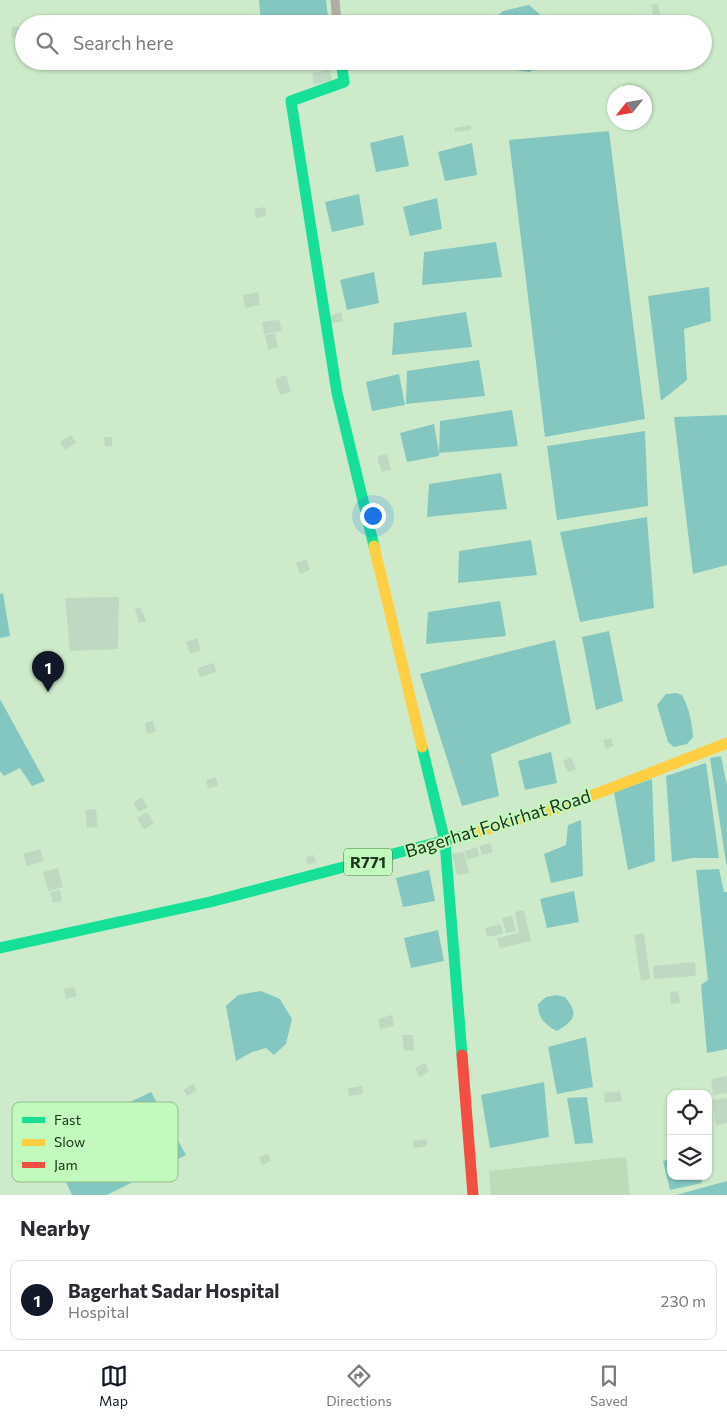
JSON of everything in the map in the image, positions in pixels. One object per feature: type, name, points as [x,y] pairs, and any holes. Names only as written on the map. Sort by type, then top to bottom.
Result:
[{"type":"street","points":[[335,0],[336,15]]},
{"type":"street","points":[[342,70],[344,82],[290,101],[337,393],[445,842],[473,1195]]},
{"type":"street","name":"Bagerhat Fokirhat Road","points":[[0,948],[210,902],[445,842],[565,806],[727,743]]},
{"type":"green space","points":[[626,1157],[630,1195],[491,1195],[489,1171]]},
{"type":"water","points":[[259,0],[326,0],[328,15],[260,15]]},
{"type":"water","points":[[529,5],[541,15],[499,15],[503,11]]},
{"type":"water","points":[[513,70],[533,70],[530,72]]},
{"type":"water","points":[[609,131],[645,419],[545,437],[509,140]]},
{"type":"water","points":[[403,135],[409,166],[376,172],[370,143]]},
{"type":"water","points":[[472,143],[477,175],[445,181],[438,152]]},
{"type":"water","points":[[359,194],[364,225],[332,232],[325,202]]},
{"type":"water","points":[[437,198],[442,229],[410,236],[403,207]]},
{"type":"water","points":[[496,242],[502,277],[422,285],[424,252]]},
{"type":"water","points":[[374,272],[379,303],[347,310],[340,280]]},
{"type":"water","points":[[709,287],[711,321],[684,329],[687,380],[661,401],[648,296]]},
{"type":"water","points":[[466,312],[472,347],[392,355],[394,323]]},
{"type":"water","points":[[479,360],[485,396],[406,404],[407,371]]},
{"type":"water","points":[[399,374],[405,405],[372,411],[366,382]]},
{"type":"water","points":[[512,410],[518,446],[439,453],[440,421]]},
{"type":"water","points":[[727,415],[727,565],[693,574],[674,417]]},
{"type":"water","points":[[434,424],[439,456],[407,462],[400,433]]},
{"type":"water","points":[[645,431],[648,506],[557,520],[547,446]]},
{"type":"water","points":[[501,473],[507,509],[427,517],[429,484]]},
{"type":"water","points":[[647,517],[654,608],[580,622],[560,532]]},
{"type":"water","points":[[531,540],[537,575],[458,583],[459,551]]},
{"type":"water","points":[[3,593],[10,636],[0,638],[0,594]]},
{"type":"water","points":[[500,601],[506,636],[426,644],[428,612]]},
{"type":"water","points":[[609,631],[623,701],[596,710],[582,637]]},
{"type":"water","points":[[555,640],[571,723],[491,754],[499,796],[462,806],[420,674]]},
{"type":"water","points":[[677,693],[682,695],[687,705],[693,737],[687,744],[674,747],[668,742],[657,705],[666,694]]},
{"type":"water","points":[[0,699],[45,781],[32,786],[20,768],[4,776],[0,771]]},
{"type":"water","points":[[551,752],[557,783],[525,790],[518,761]]},
{"type":"water","points":[[721,756],[727,786],[727,869],[710,758]]},
{"type":"water","points":[[706,763],[719,858],[692,858],[672,862],[666,776]]},
{"type":"water","points":[[652,779],[655,861],[628,870],[614,792]]},
{"type":"water","points":[[581,820],[583,876],[551,883],[544,854],[566,845],[568,825]]},
{"type":"water","points":[[719,869],[724,892],[727,892],[727,1049],[707,1053],[701,985],[708,980],[696,870]]},
{"type":"water","points":[[429,870],[435,901],[403,907],[396,878]]},
{"type":"water","points":[[574,891],[579,922],[547,928],[540,899]]},
{"type":"water","points":[[438,930],[444,961],[411,968],[404,938]]},
{"type":"water","points":[[261,991],[280,999],[292,1019],[286,1044],[274,1055],[266,1048],[252,1052],[236,1061],[226,1006],[238,995]]},
{"type":"water","points":[[556,995],[565,997],[573,1012],[571,1020],[557,1031],[543,1020],[539,1013],[538,1004],[546,997]]},
{"type":"water","points":[[586,1037],[593,1087],[557,1094],[548,1047]]},
{"type":"water","points":[[544,1082],[549,1137],[490,1148],[481,1095]]},
{"type":"water","points":[[151,1092],[157,1102],[130,1102]]},
{"type":"water","points":[[587,1097],[593,1143],[575,1144],[567,1098]]},
{"type":"water","points":[[178,1141],[186,1155],[178,1159]]},
{"type":"water","points":[[667,1160],[667,1178],[663,1161]]},
{"type":"water","points":[[668,1180],[702,1180],[702,1183],[670,1190]]},
{"type":"water","points":[[727,1181],[727,1195],[676,1195]]},
{"type":"water","points":[[66,1182],[133,1182],[107,1195],[72,1195]]},
{"type":"building","points":[[658,4],[660,15],[653,15],[651,5]]},
{"type":"building","points":[[12,26],[15,27],[15,38],[11,38]]},
{"type":"building","points":[[330,70],[332,81],[314,84],[312,73]]},
{"type":"building","points":[[471,125],[471,130],[455,132],[454,128]]},
{"type":"building","points":[[265,207],[266,216],[256,218],[254,209]]},
{"type":"building","points":[[258,292],[260,305],[245,308],[243,295]]},
{"type":"building","points":[[341,312],[343,321],[330,324],[328,316]]},
{"type":"building","points":[[279,320],[282,331],[264,334],[262,322]]},
{"type":"building","points":[[275,333],[278,347],[268,350],[265,335]]},
{"type":"building","points":[[286,375],[291,391],[280,395],[275,379]]},
{"type":"building","points":[[71,435],[76,443],[65,450],[60,442]]},
{"type":"building","points":[[104,437],[112,437],[112,446],[105,447]]},
{"type":"building","points":[[387,454],[391,470],[382,472],[378,464],[378,456]]},
{"type":"building","points":[[306,559],[310,570],[300,574],[296,563]]},
{"type":"building","points":[[119,597],[118,649],[70,651],[65,598]]},
{"type":"building","points":[[141,607],[146,621],[139,623],[135,609]]},
{"type":"building","points":[[197,638],[201,651],[190,654],[186,642]]},
{"type":"building","points":[[214,663],[216,672],[200,677],[197,668]]},
{"type":"building","points":[[153,721],[156,731],[147,734],[145,723]]},
{"type":"building","points":[[611,738],[614,746],[606,749],[603,740]]},
{"type":"building","points":[[571,757],[576,769],[568,772],[563,761]]},
{"type":"building","points":[[216,777],[218,786],[208,788],[206,780]]},
{"type":"building","points":[[142,797],[148,807],[139,812],[133,803]]},
{"type":"building","points":[[96,809],[98,827],[87,828],[85,810]]},
{"type":"building","points":[[147,812],[154,823],[144,830],[137,818]]},
{"type":"building","points":[[490,843],[493,852],[482,855],[479,846]]},
{"type":"building","points":[[477,847],[479,856],[467,860],[465,851]]},
{"type":"building","points":[[40,849],[44,861],[27,866],[23,854]]},
{"type":"building","points":[[464,852],[469,873],[457,875],[452,854]]},
{"type":"building","points":[[314,855],[316,863],[307,864],[306,857]]},
{"type":"building","points":[[58,868],[63,887],[48,891],[43,872]]},
{"type":"building","points":[[60,890],[62,901],[53,903],[50,892]]},
{"type":"building","points":[[524,910],[531,941],[500,948],[497,938],[519,933],[515,912]]},
{"type":"building","points":[[512,916],[516,931],[506,933],[502,918]]},
{"type":"building","points":[[501,924],[503,934],[487,937],[485,928]]},
{"type":"building","points":[[644,933],[650,979],[641,981],[634,935]]},
{"type":"building","points":[[695,962],[696,976],[654,979],[653,966]]},
{"type":"building","points":[[74,987],[77,996],[66,999],[64,989]]},
{"type":"building","points":[[678,991],[680,1003],[671,1004],[670,992]]},
{"type":"building","points":[[392,1015],[394,1026],[380,1029],[378,1019]]},
{"type":"building","points":[[402,1035],[413,1035],[414,1050],[404,1051]]},
{"type":"building","points":[[425,1063],[429,1071],[420,1077],[415,1068]]},
{"type":"building","points":[[727,1076],[727,1093],[713,1095],[711,1079]]},
{"type":"building","points":[[193,1084],[197,1090],[187,1096],[183,1090]]},
{"type":"building","points":[[362,1086],[363,1094],[349,1096],[348,1088]]},
{"type":"building","points":[[620,1091],[622,1101],[605,1103],[604,1093]]},
{"type":"building","points":[[727,1098],[727,1123],[716,1125],[713,1100]]},
{"type":"building","points":[[427,1139],[427,1146],[414,1148],[413,1141]]},
{"type":"building","points":[[268,1154],[271,1161],[262,1165],[259,1157]]},
{"type":"traffic: fast","points":[[342,70],[344,82],[291,101],[337,393],[374,546]]},
{"type":"traffic: fast","points":[[422,747],[445,842],[462,1055]]},
{"type":"traffic: fast","points":[[0,948],[210,902],[477,832]]},
{"type":"traffic: slow","points":[[374,546],[422,747]]},
{"type":"traffic: slow","points":[[477,832],[565,806],[727,743]]},
{"type":"traffic: jam","points":[[462,1055],[473,1195]]},
{"type":"place","name":"Bagerhat Sadar Hospital","points":[[48,692]]}]
